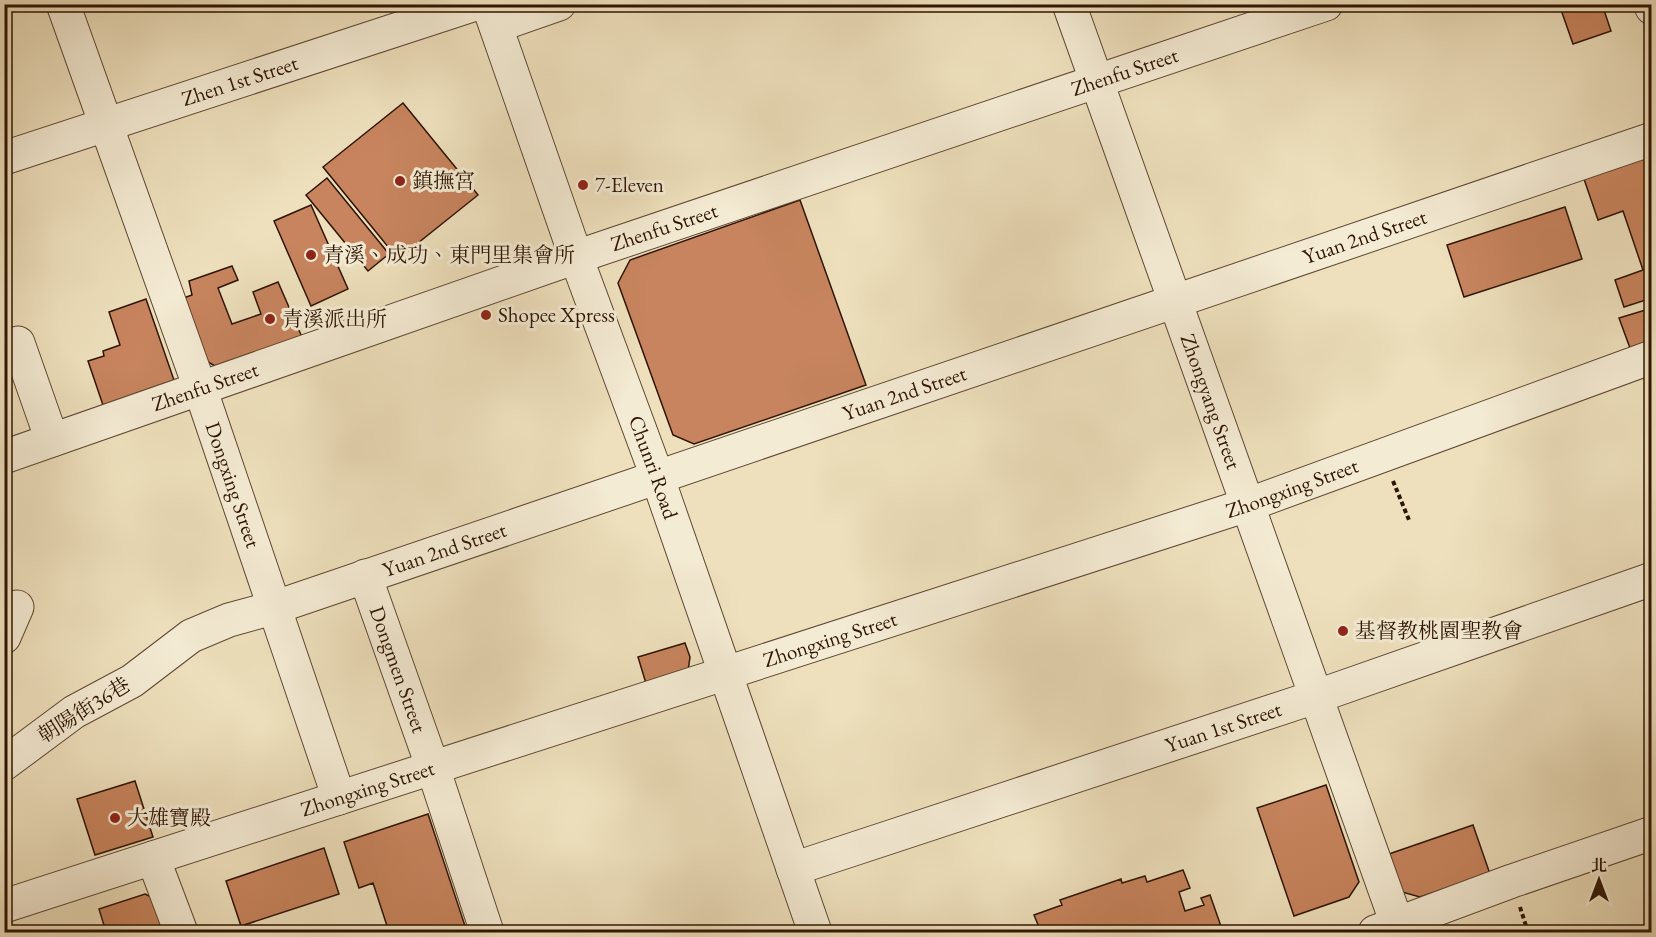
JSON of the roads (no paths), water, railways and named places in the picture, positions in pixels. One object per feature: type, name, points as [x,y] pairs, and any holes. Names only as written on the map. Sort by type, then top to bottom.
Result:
[{"type":"street","name":"Dongxing Street","points":[[63,4],[200,388],[339,798]]},
{"type":"street","name":"Zhen 1st Street","points":[[4,158],[105,125],[486,12],[559,4]]},
{"type":"street","name":"Zhongyang Street","points":[[1069,4],[1315,697],[1391,930]]},
{"type":"street","name":"Zhenfu Street","points":[[4,457],[576,257],[1326,4]]},
{"type":"street","name":"Chunri Road","points":[[486,12],[657,476],[815,933]]},
{"type":"street","name":"Yuan 2nd Street","points":[[164,656],[191,636],[229,620],[273,608],[1652,139]]},
{"type":"street","points":[[18,343],[52,440]]},
{"type":"street","name":"Zhongxing Street","points":[[4,906],[1247,505],[1652,357]]},
{"type":"street","name":"Dongmen Street","points":[[365,576],[433,768],[486,933]]},
{"type":"street","name":"Yuan 1st Street","points":[[793,870],[1315,697],[1652,579]]},
{"type":"street","points":[[4,637],[17,607]]},
{"type":"street","name":"朝陽街36巷","points":[[4,764],[74,712],[132,681],[164,656]]},
{"type":"street","points":[[1391,930],[1512,881],[1652,833]]},
{"type":"street","points":[[153,858],[181,933]]},
{"type":"place","name":"鎮撫宮","points":[[400,181]]},
{"type":"place","name":"7-Eleven","points":[[583,185]]},
{"type":"place","name":"青溪、成功、東門里集會所","points":[[311,255]]},
{"type":"place","name":"Shopee Xpress","points":[[486,315]]},
{"type":"place","name":"青溪派出所","points":[[270,319]]},
{"type":"place","name":"基督教桃園聖教會","points":[[1343,631]]},
{"type":"place","name":"大雄寶殿","points":[[115,818]]}]
